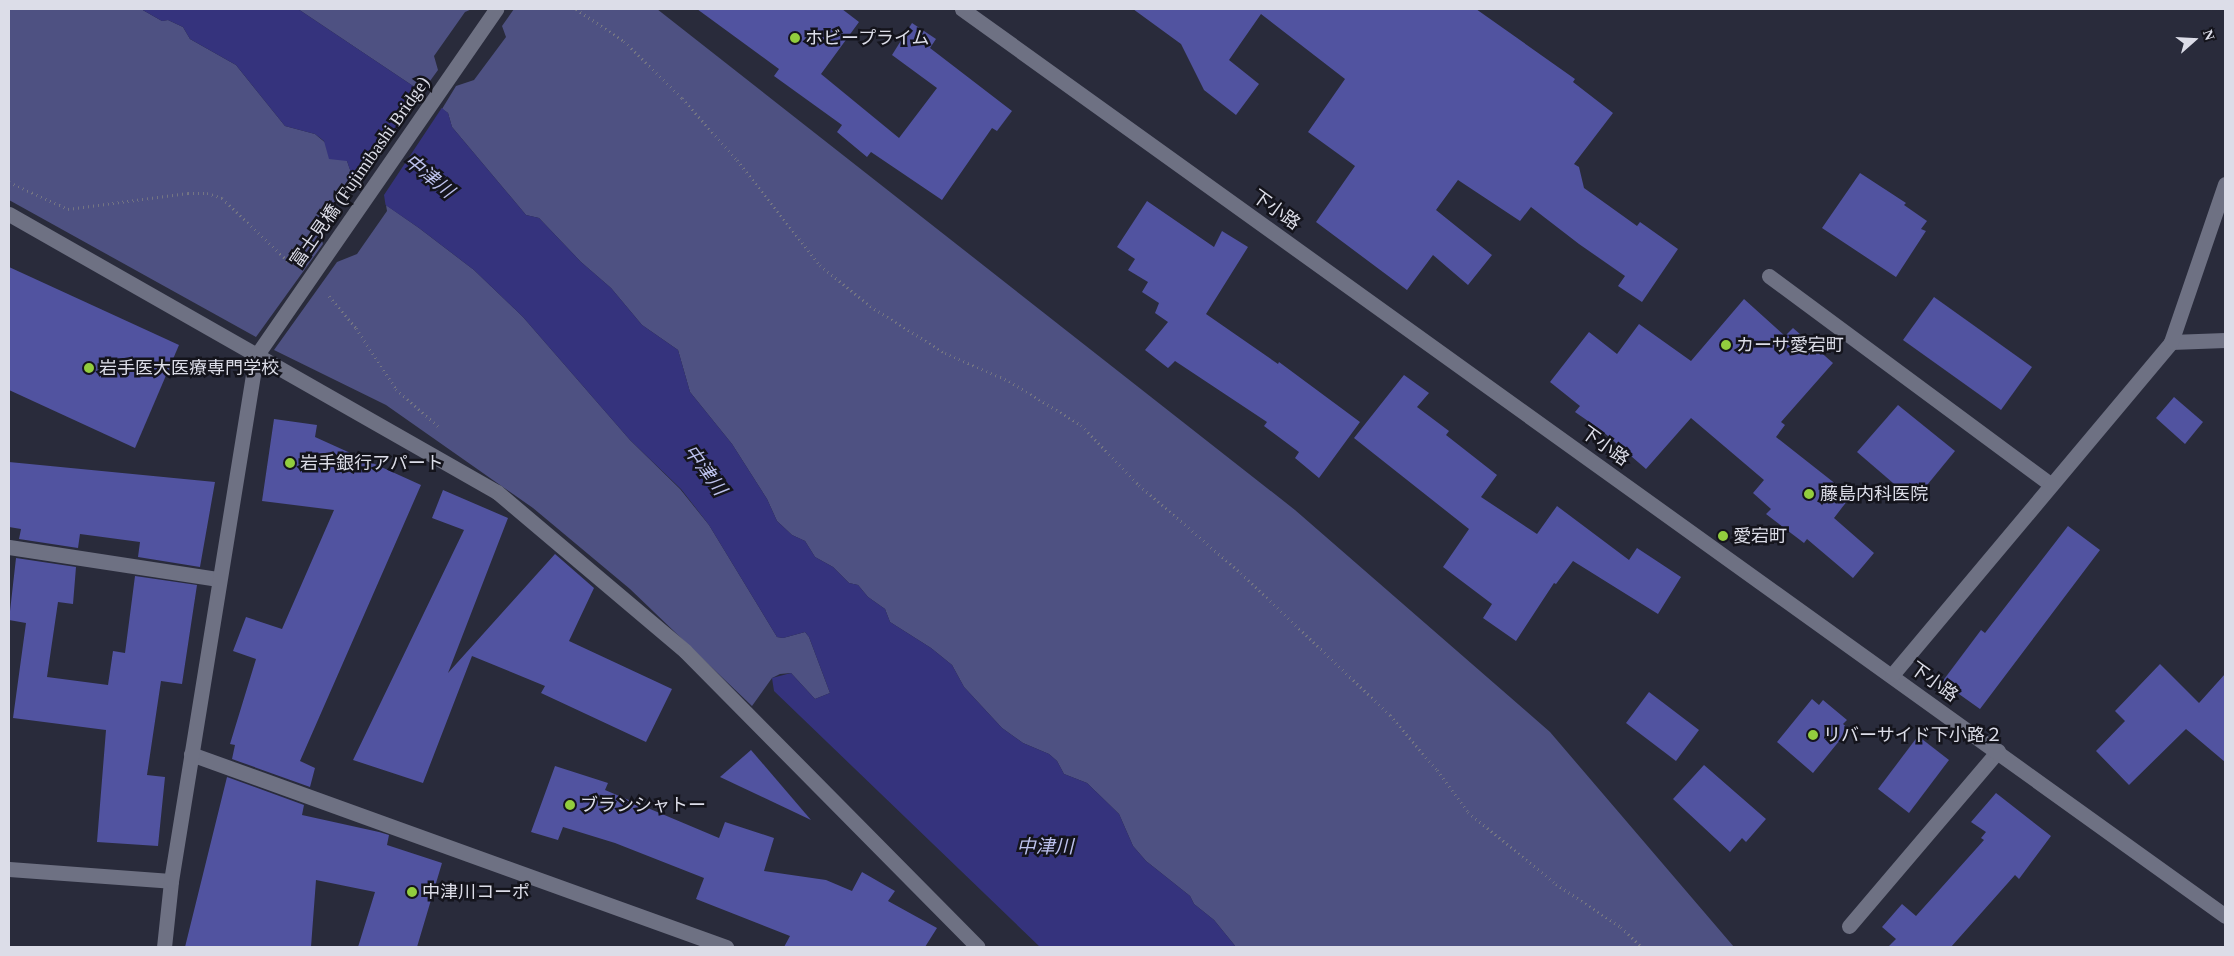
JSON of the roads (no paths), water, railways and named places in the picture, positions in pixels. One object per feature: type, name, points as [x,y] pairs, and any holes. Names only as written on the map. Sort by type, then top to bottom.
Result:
[{"type":"street","name":"富士見橋 (Fujimibashi Bridge)","points":[[256,356],[496,9]]},
{"type":"street","name":"下小路","points":[[962,9],[1892,675],[2225,916]]},
{"type":"street","points":[[1892,675],[2171,342],[2225,184]]},
{"type":"street","points":[[9,214],[497,492],[685,651],[978,947]]},
{"type":"street","points":[[1769,276],[2051,485]]},
{"type":"street","points":[[2171,342],[2225,340]]},
{"type":"street","points":[[164,947],[171,881],[256,356]]},
{"type":"street","points":[[9,547],[219,579]]},
{"type":"street","points":[[1848,926],[1998,752]]},
{"type":"street","points":[[191,754],[726,947]]},
{"type":"street","points":[[9,868],[171,881]]},
{"type":"water","name":"中津川","points":[[141,9],[298,9],[422,92],[448,113],[452,127],[526,215],[539,218],[581,262],[611,288],[642,325],[678,350],[690,392],[732,444],[767,499],[777,521],[792,535],[805,541],[815,557],[833,567],[849,583],[858,585],[868,597],[885,609],[890,622],[931,648],[952,665],[964,687],[1002,728],[1023,743],[1049,754],[1057,761],[1064,774],[1087,783],[1119,814],[1133,846],[1146,861],[1190,896],[1194,904],[1214,920],[1236,947],[1040,947],[774,691],[772,678],[791,673],[815,699],[830,693],[809,637],[805,632],[783,638],[777,637],[709,525],[681,489],[630,440],[523,317],[474,270],[419,228],[355,184],[347,161],[329,159],[324,141],[315,134],[285,126],[236,65],[190,39],[183,27],[168,20],[162,21]]},
{"type":"place","name":"ホビープライム","points":[[795,38]]},
{"type":"place","name":"カーサ愛宕町","points":[[1726,345]]},
{"type":"place","name":"岩手医大医療専門学校","points":[[89,368]]},
{"type":"place","name":"岩手銀行アパート","points":[[290,463]]},
{"type":"place","name":"藤島内科医院","points":[[1809,494]]},
{"type":"place","name":"愛宕町","points":[[1723,536]]},
{"type":"place","name":"リバーサイド下小路２","points":[[1813,735]]},
{"type":"place","name":"ブランシャトー","points":[[570,805]]},
{"type":"place","name":"中津川コーポ","points":[[412,892]]}]
